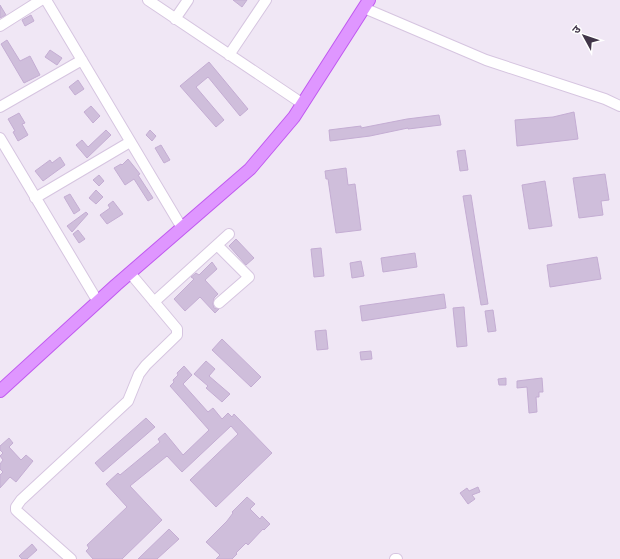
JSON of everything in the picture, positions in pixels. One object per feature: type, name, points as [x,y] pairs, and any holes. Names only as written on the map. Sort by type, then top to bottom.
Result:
[{"type":"main road","points":[[1,388],[250,169],[294,117],[367,4]]},
{"type":"street","points":[[0,26],[41,0]]},
{"type":"street","points":[[46,0],[182,228]]},
{"type":"street","points":[[148,0],[303,104]]},
{"type":"street","points":[[175,19],[188,0]]},
{"type":"street","points":[[229,55],[266,0]]},
{"type":"street","points":[[367,4],[486,60],[605,99],[620,106]]},
{"type":"street","points":[[0,107],[82,60]]},
{"type":"street","points":[[0,138],[98,302]]},
{"type":"street","points":[[35,198],[130,142]]},
{"type":"street","points":[[154,302],[229,234]]},
{"type":"street","points":[[217,246],[248,277],[219,303]]},
{"type":"street","points":[[71,559],[18,512],[16,507],[21,500],[128,401],[139,374],[146,365],[177,335],[177,329],[130,273]]},
{"type":"building","points":[[233,0],[247,0],[242,7]]},
{"type":"building","points":[[0,5],[6,15],[0,18]]},
{"type":"building","points":[[31,15],[34,21],[25,26],[22,20]]},
{"type":"building","points":[[7,40],[20,61],[30,56],[40,75],[24,83],[1,44]]},
{"type":"building","points":[[50,50],[62,58],[57,65],[45,57]]},
{"type":"building","points":[[209,62],[248,109],[240,116],[208,77],[196,87],[224,120],[216,127],[180,86]]},
{"type":"building","points":[[78,80],[84,89],[75,95],[69,87]]},
{"type":"building","points":[[91,106],[100,116],[93,123],[84,112]]},
{"type":"building","points":[[574,112],[578,139],[517,146],[515,120],[553,117]]},
{"type":"building","points":[[19,113],[25,123],[22,124],[28,135],[18,141],[13,132],[15,131],[8,119]]},
{"type":"building","points":[[439,115],[441,125],[408,128],[370,136],[330,141],[329,130],[361,126],[361,128],[407,119]]},
{"type":"building","points":[[106,130],[111,135],[87,158],[76,145],[82,140],[88,147]]},
{"type":"building","points":[[150,130],[156,136],[152,141],[146,135]]},
{"type":"building","points":[[161,145],[170,160],[164,163],[155,148]]},
{"type":"building","points":[[465,150],[468,170],[460,171],[457,151]]},
{"type":"building","points":[[60,157],[65,165],[43,181],[35,171],[50,160],[52,163]]},
{"type":"building","points":[[128,159],[140,174],[138,175],[153,198],[148,201],[134,179],[125,185],[114,168],[121,164],[122,165]]},
{"type":"building","points":[[346,168],[348,185],[355,184],[361,230],[336,233],[328,179],[326,179],[325,171]]},
{"type":"building","points":[[605,174],[609,200],[601,201],[603,215],[579,218],[573,178]]},
{"type":"building","points":[[99,175],[104,181],[99,186],[93,180]]},
{"type":"building","points":[[545,181],[552,226],[529,229],[522,185]]},
{"type":"building","points":[[96,190],[103,197],[96,204],[89,198]]},
{"type":"building","points":[[70,194],[80,210],[74,214],[64,197]]},
{"type":"building","points":[[471,195],[488,304],[481,305],[463,196]]},
{"type":"building","points":[[113,201],[123,214],[107,224],[100,215],[110,208],[108,205]]},
{"type":"building","points":[[86,212],[88,214],[72,232],[67,226]]},
{"type":"building","points":[[78,230],[85,239],[79,243],[73,234]]},
{"type":"building","points":[[236,239],[254,258],[246,265],[229,246]]},
{"type":"building","points":[[321,248],[324,276],[314,277],[311,249]]},
{"type":"building","points":[[415,253],[417,267],[383,272],[381,258]]},
{"type":"building","points":[[597,257],[601,279],[550,287],[547,265]]},
{"type":"building","points":[[361,261],[364,276],[352,278],[350,263]]},
{"type":"building","points":[[212,262],[217,269],[205,280],[218,294],[214,298],[213,304],[214,308],[219,309],[215,313],[200,297],[185,311],[174,299],[194,279],[191,277],[196,273],[199,275]]},
{"type":"building","points":[[444,294],[446,308],[362,321],[360,306]]},
{"type":"building","points":[[464,307],[467,346],[457,347],[453,308]]},
{"type":"building","points":[[493,310],[496,331],[488,332],[485,311]]},
{"type":"building","points":[[326,330],[328,349],[317,350],[315,331]]},
{"type":"building","points":[[222,339],[261,377],[251,387],[212,350]]},
{"type":"building","points":[[371,351],[372,359],[361,360],[360,352]]},
{"type":"building","points":[[206,361],[215,369],[209,376],[230,394],[222,402],[206,388],[208,386],[194,374]]},
{"type":"building","points":[[184,366],[192,375],[183,384],[208,412],[213,408],[222,419],[228,413],[232,417],[234,414],[272,453],[216,507],[190,480],[238,434],[231,426],[182,472],[167,456],[130,486],[162,520],[122,559],[93,559],[86,551],[89,548],[87,545],[127,507],[106,484],[118,473],[120,475],[160,442],[158,439],[165,433],[183,455],[209,430],[170,386],[178,375],[177,373]]},
{"type":"building","points":[[506,378],[506,385],[499,385],[498,379]]},
{"type":"building","points":[[542,378],[543,392],[539,392],[539,397],[536,397],[537,412],[529,413],[527,387],[517,388],[517,381]]},
{"type":"building","points":[[146,418],[155,427],[103,472],[95,463]]},
{"type":"building","points":[[9,438],[13,443],[9,447],[21,460],[26,455],[33,461],[16,482],[10,477],[0,488],[0,475],[3,472],[0,469],[0,464],[3,460],[0,456],[3,453],[0,450],[0,446]]},
{"type":"building","points":[[478,487],[480,492],[472,495],[475,499],[468,504],[460,493],[467,488],[469,491]]},
{"type":"building","points":[[247,497],[255,504],[250,509],[260,519],[262,516],[270,524],[264,530],[263,529],[248,545],[246,543],[232,559],[216,559],[220,555],[206,542],[227,521],[233,513],[232,512]]},
{"type":"building","points":[[169,529],[179,539],[157,559],[138,559]]},
{"type":"building","points":[[32,544],[37,550],[27,559],[22,559],[19,556]]}]
